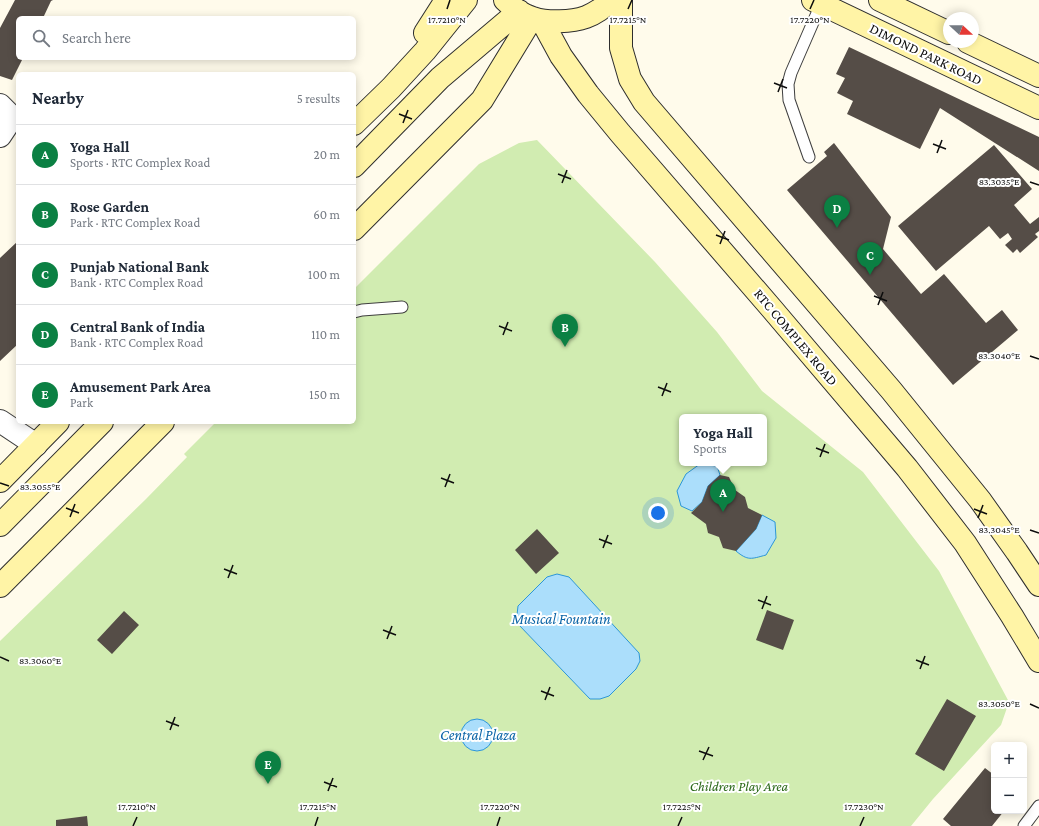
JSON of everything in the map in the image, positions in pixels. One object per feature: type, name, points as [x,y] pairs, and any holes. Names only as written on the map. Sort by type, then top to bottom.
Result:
[{"type":"main road","points":[[391,88],[446,0]]},
{"type":"main road","points":[[356,122],[391,88],[425,51],[466,0]]},
{"type":"main road","points":[[524,12],[564,21],[586,17],[606,6],[611,0]]},
{"type":"main road","points":[[621,0],[621,48],[630,79],[644,102],[892,390],[980,500],[1039,585]]},
{"type":"main road","name":"DIMOND PARK ROAD","points":[[880,0],[943,30]]},
{"type":"main road","name":"DIMOND PARK ROAD","points":[[817,2],[1039,108]]},
{"type":"main road","points":[[356,164],[440,78],[524,12]]},
{"type":"main road","points":[[356,227],[482,100],[524,12]]},
{"type":"main road","name":"RTC COMPLEX ROAD","points":[[524,12],[561,56],[588,94],[907,468],[964,544],[1012,616],[1039,661]]},
{"type":"main road","name":"DIMOND PARK ROAD","points":[[979,47],[1039,76]]},
{"type":"main road","points":[[0,481],[56,424]]},
{"type":"main road","points":[[0,525],[100,424]]},
{"type":"main road","points":[[0,586],[160,424]]},
{"type":"street","points":[[0,136],[6,127],[9,110]]},
{"type":"street","points":[[0,421],[36,445]]},
{"type":"lane","points":[[809,157],[789,100],[788,84],[817,2]]},
{"type":"lane","points":[[356,312],[402,307]]},
{"type":"lane","points":[[1024,826],[1039,806]]},
{"type":"green space","name":"Children Play Area","points":[[537,140],[655,262],[717,332],[762,391],[863,472],[939,571],[1009,702],[1001,725],[933,799],[911,826],[0,826],[0,641],[146,499],[187,457],[184,454],[214,424],[356,424],[356,287],[479,164],[519,143]]},
{"type":"water","points":[[697,466],[717,466],[720,475],[708,486],[702,502],[692,511],[681,506],[677,491],[686,474]]},
{"type":"water","points":[[762,515],[775,522],[776,538],[766,555],[747,558],[736,551],[756,529]]},
{"type":"water","name":"Musical Fountain","points":[[557,574],[569,577],[639,653],[640,661],[636,669],[609,696],[600,699],[590,699],[518,624],[518,606],[547,577]]},
{"type":"water","name":"Central Plaza","points":[[474,719],[480,719],[489,723],[493,735],[489,747],[480,751],[474,751],[465,747],[461,738],[461,732],[465,723]]},
{"type":"building","points":[[15,0],[53,0],[51,1],[44,16],[16,16],[16,60],[22,60],[12,80],[0,76],[0,28]]},
{"type":"building","points":[[849,47],[1039,137],[1039,171],[940,108],[920,149],[847,114],[853,101],[837,93],[845,78],[836,74]]},
{"type":"building","points":[[834,143],[891,217],[883,249],[921,294],[944,274],[986,323],[1002,310],[1018,330],[953,385],[787,190],[827,156],[824,152]]},
{"type":"building","points":[[994,145],[1032,189],[1014,205],[1030,224],[1039,217],[1039,231],[1035,234],[1038,237],[1020,253],[1017,249],[1013,253],[1005,245],[1012,239],[1008,233],[1000,239],[989,226],[936,271],[898,226]]},
{"type":"building","points":[[16,243],[16,346],[0,361],[0,258]]},
{"type":"building","points":[[720,475],[729,477],[735,490],[745,497],[748,508],[762,515],[756,529],[736,551],[723,548],[719,537],[708,533],[706,524],[691,513],[702,502],[708,486]]},
{"type":"building","points":[[537,529],[559,553],[536,574],[515,550]]},
{"type":"building","points":[[767,610],[794,620],[783,650],[756,640]]},
{"type":"building","points":[[124,611],[139,625],[112,654],[97,640]]},
{"type":"building","points":[[947,699],[976,716],[944,771],[915,754]]},
{"type":"building","points":[[985,768],[991,773],[991,814],[1002,814],[992,826],[951,826],[943,819]]},
{"type":"building","points":[[87,816],[88,826],[56,826],[56,820]]},
{"type":"place","name":"Central Bank of India","points":[[837,228]]},
{"type":"place","name":"Punjab National Bank","points":[[870,275]]},
{"type":"place","name":"Rose Garden","points":[[565,347]]},
{"type":"place","name":"Yoga Hall","points":[[723,512]]},
{"type":"place","name":"Amusement Park Area","points":[[268,784]]}]
